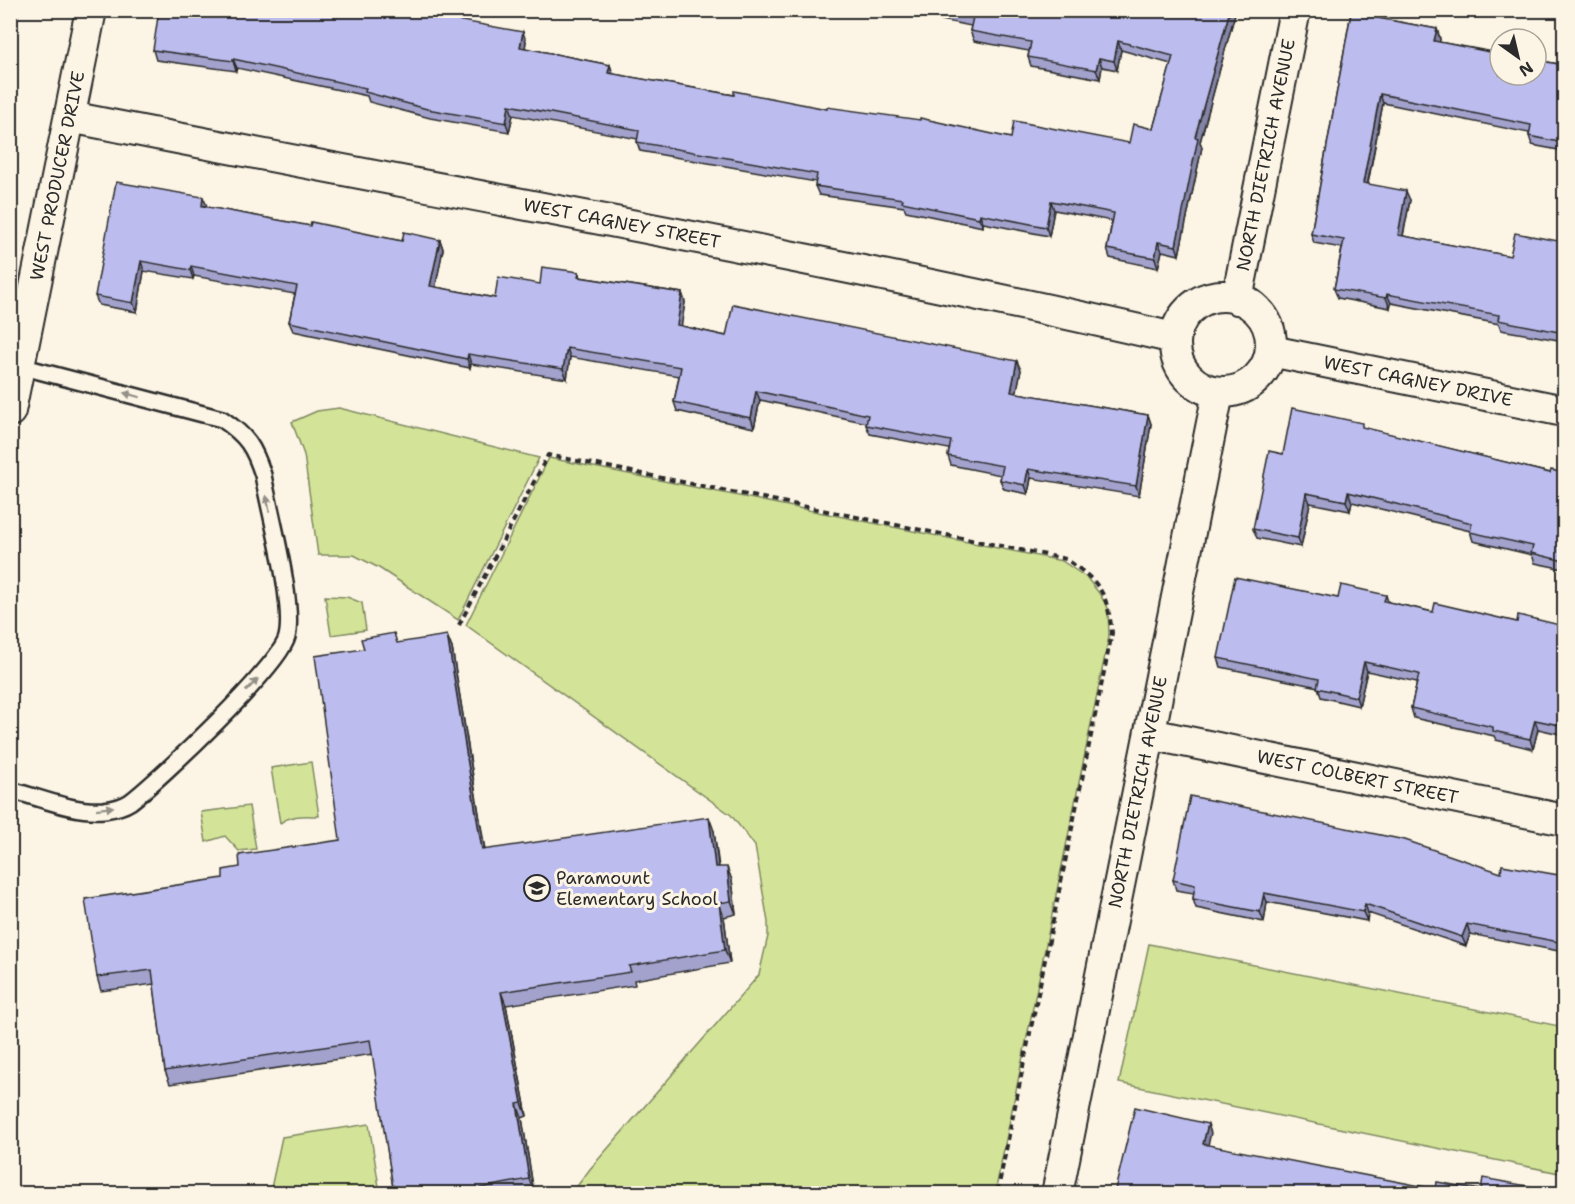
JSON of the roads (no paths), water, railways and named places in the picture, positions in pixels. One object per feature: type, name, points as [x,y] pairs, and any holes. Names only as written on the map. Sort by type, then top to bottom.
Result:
[{"type":"street","name":"WEST PRODUCER DRIVE","points":[[10,411],[18,347],[91,10]]},
{"type":"street","name":"NORTH DIETRICH AVENUE","points":[[1237,299],[1295,10]]},
{"type":"street","name":"WEST CAGNEY STREET","points":[[69,117],[696,237],[1083,316],[1174,338]]},
{"type":"street","points":[[1230,296],[1237,299],[1248,303],[1262,315],[1270,332],[1271,351],[1264,369],[1252,383],[1235,391],[1218,393],[1198,386],[1184,374],[1175,356],[1174,338],[1181,320],[1194,305],[1210,297],[1230,296]]},
{"type":"street","name":"WEST CAGNEY DRIVE","points":[[1271,351],[1564,411]]},
{"type":"street","name":"NORTH DIETRICH AVENUE","points":[[1057,1194],[1218,393]]},
{"type":"street","name":"WEST COLBERT STREET","points":[[1150,734],[1564,820]]},
{"type":"lane","points":[[10,790],[103,810],[128,804],[160,776],[270,667],[287,639],[289,612],[263,475],[257,456],[244,434],[222,419],[18,347]]},
{"type":"place","name":"Paramount Elementary School","points":[[537,888]]}]
